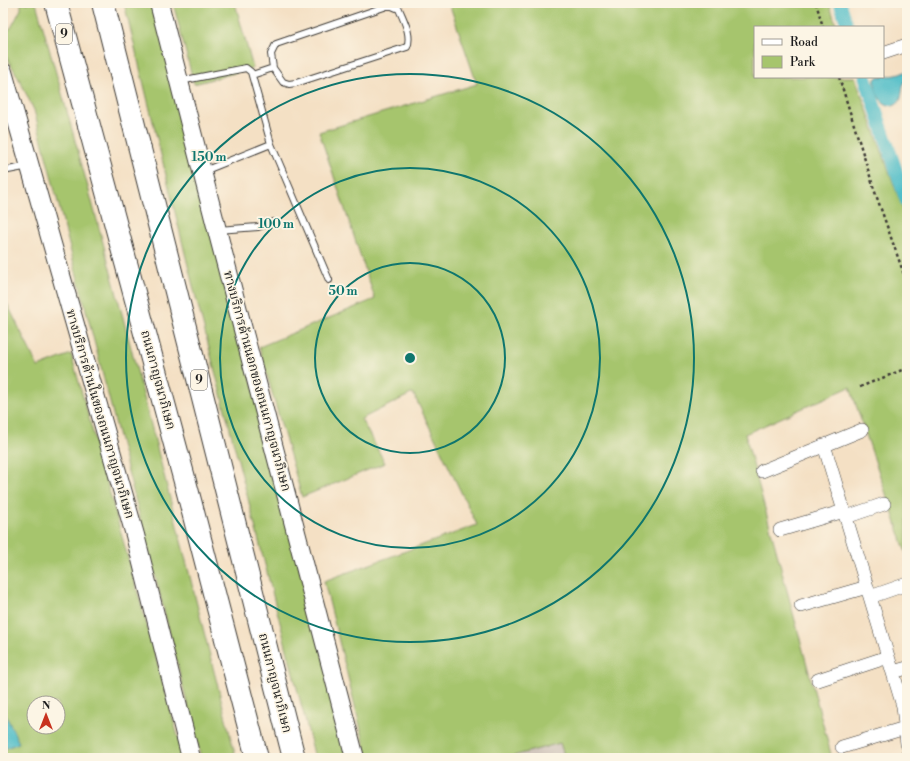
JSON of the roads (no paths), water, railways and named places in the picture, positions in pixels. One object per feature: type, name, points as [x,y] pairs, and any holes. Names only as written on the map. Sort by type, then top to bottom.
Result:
[{"type":"highway","name":"ถนนกาญจนาภิเษก","points":[[56,3],[187,489],[257,758]]},
{"type":"highway","name":"ถนนกาญจนาภิเษก","points":[[103,3],[294,758]]},
{"type":"main road","name":"ทางบริการด้านนอกของถนนกาญจนาภิเษก","points":[[159,3],[355,758]]},
{"type":"main road","name":"ทางบริการด้านในของถนนกาญจนาภิเษก","points":[[3,72],[135,535],[192,758]]},
{"type":"street","points":[[884,53],[907,45]]},
{"type":"street","points":[[762,471],[862,430]]},
{"type":"street","points":[[824,445],[903,706],[907,744]]},
{"type":"street","points":[[780,530],[884,504]]},
{"type":"street","points":[[801,606],[907,584]]},
{"type":"street","points":[[818,680],[888,657]]},
{"type":"street","points":[[893,672],[907,668]]},
{"type":"street","points":[[842,747],[905,728]]},
{"type":"lane","points":[[387,6],[392,6],[399,9],[408,31],[407,47],[296,83],[288,84],[283,82],[273,68],[271,54],[276,44],[387,6]]},
{"type":"lane","points":[[179,81],[246,68],[251,72],[271,144],[329,280]]},
{"type":"lane","points":[[252,75],[273,68]]},
{"type":"lane","points":[[202,171],[271,144]]},
{"type":"lane","points":[[3,171],[30,166]]},
{"type":"lane","points":[[217,230],[258,227],[273,222]]},
{"type":"water","points":[[907,70],[907,76],[900,100],[896,105],[888,105],[881,100],[877,93],[875,79],[884,78],[884,75],[893,76]]},
{"type":"water","points":[[3,709],[19,743],[3,749]]},
{"type":"waterway","points":[[840,3],[848,26]]},
{"type":"waterway","points":[[865,78],[907,203]]}]
